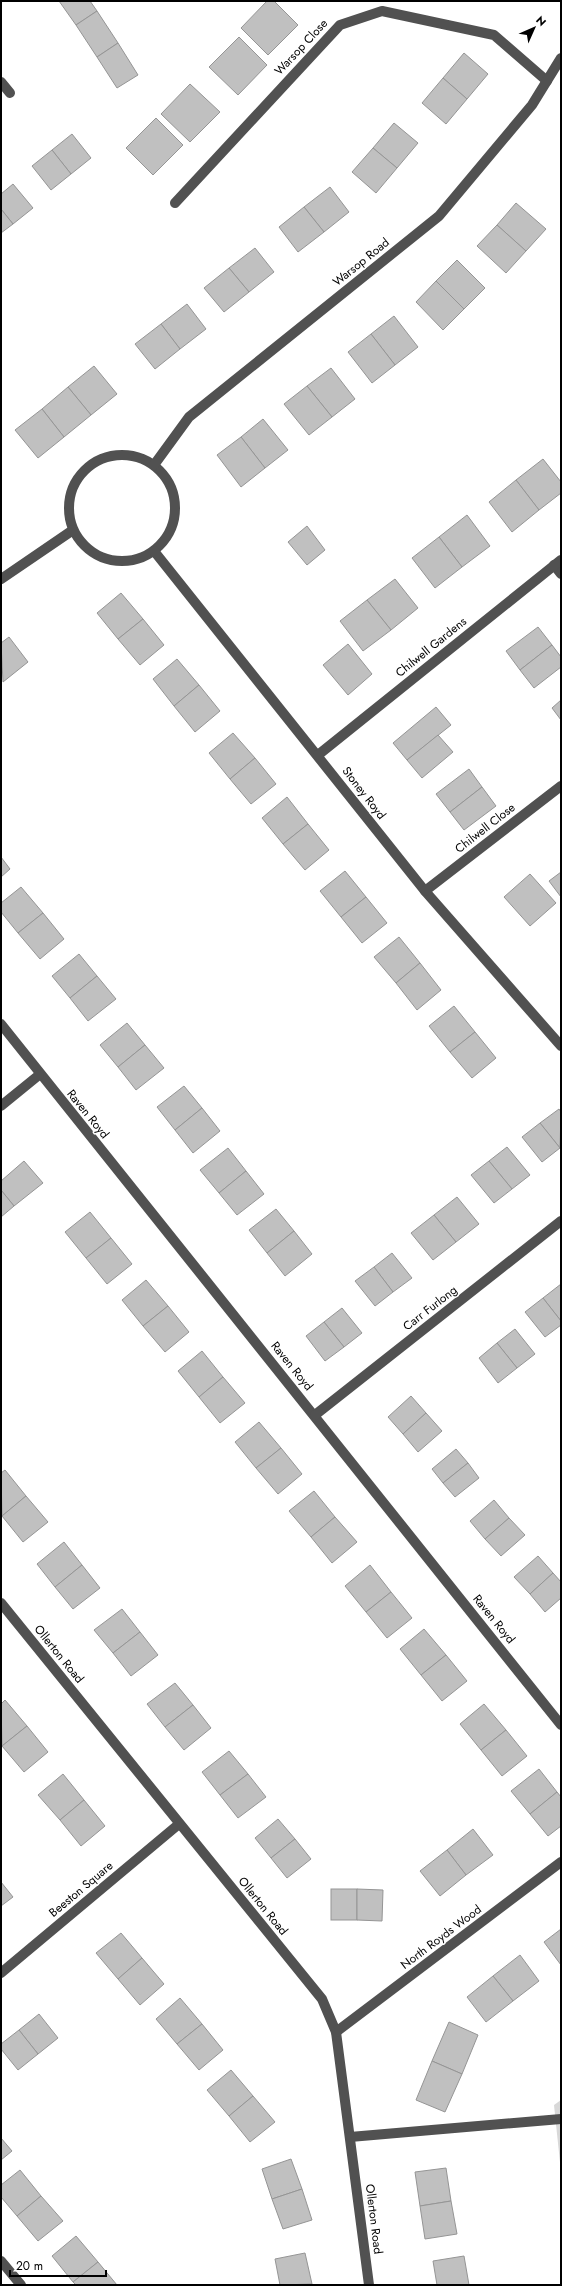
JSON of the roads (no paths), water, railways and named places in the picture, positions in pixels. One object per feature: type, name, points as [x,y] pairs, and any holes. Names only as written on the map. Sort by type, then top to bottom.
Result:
[{"type":"street","name":"Warsop Close","points":[[175,203],[340,25],[382,11],[494,35],[547,81]]},
{"type":"street","name":"Warsop Road","points":[[154,465],[190,417],[440,216],[532,105],[561,58]]},
{"type":"street","points":[[1,82],[10,93]]},
{"type":"street","points":[[125,454],[143,459],[154,465],[169,484],[174,496],[175,514],[167,537],[154,551],[138,559],[110,560],[93,553],[79,540],[73,530],[69,512],[70,493],[77,478],[90,465],[107,456],[125,454]]},
{"type":"street","points":[[1,579],[73,530]]},
{"type":"street","name":"Stoney Royd","points":[[154,551],[425,891],[561,1046]]},
{"type":"street","points":[[557,563],[561,574]]},
{"type":"street","name":"Chilwell Gardens","points":[[318,755],[557,563]]},
{"type":"street","name":"Chilwell Close","points":[[425,891],[561,786]]},
{"type":"street","name":"Raven Royd","points":[[1,1024],[39,1075],[315,1415],[561,1725]]},
{"type":"street","points":[[1,1106],[39,1075]]},
{"type":"street","name":"Carr Furlong","points":[[315,1415],[561,1221]]},
{"type":"street","name":"Ollerton Road","points":[[1,1603],[322,1999],[336,2032],[369,2285]]},
{"type":"street","name":"Beeston Square","points":[[1,1973],[179,1824]]},
{"type":"street","name":"North Royds Wood","points":[[336,2032],[561,1862]]},
{"type":"street","points":[[350,2137],[561,2119]]},
{"type":"street","points":[[1,2261],[21,2285]]}]
